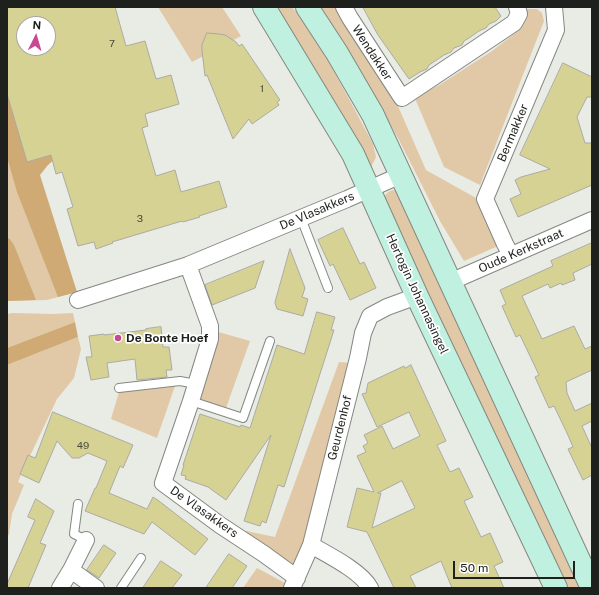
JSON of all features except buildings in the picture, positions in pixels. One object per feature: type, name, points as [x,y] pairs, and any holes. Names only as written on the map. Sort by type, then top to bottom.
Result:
[{"type":"main road","name":"Hertogin Johannasingel","points":[[264,7],[353,154],[417,296],[556,588]]},
{"type":"main road","points":[[307,7],[337,53],[373,115],[592,588]]},
{"type":"street","name":"Wendakker","points":[[344,7],[402,98],[514,23],[518,14],[517,7]]},
{"type":"street","name":"Bermakker","points":[[511,255],[485,199],[556,30],[554,7]]},
{"type":"street","name":"De Vlasakkers","points":[[78,300],[188,265],[401,175]]},
{"type":"street","name":"Oude Kerkstraat","points":[[450,282],[592,220]]},
{"type":"street","name":"De Vlasakkers","points":[[188,265],[210,326],[210,339],[163,483],[220,525],[264,554],[295,583]]},
{"type":"street","name":"Geurdenhof","points":[[295,583],[311,545],[363,333],[370,316],[387,307],[417,296]]},
{"type":"street","points":[[60,588],[86,540]]},
{"type":"street","points":[[311,545],[357,573],[370,588]]},
{"type":"street","points":[[71,570],[96,588]]},
{"type":"lane","points":[[301,218],[328,288]]},
{"type":"lane","points":[[191,401],[243,418],[270,341]]},
{"type":"lane","points":[[119,388],[180,381],[196,384]]},
{"type":"lane","points":[[78,504],[74,534],[86,540]]},
{"type":"lane","points":[[121,588],[141,558]]},
{"type":"shaded area","points":[[158,7],[222,7],[241,36],[192,62]]},
{"type":"shaded area","points":[[273,7],[292,7],[313,34],[373,144],[376,157],[371,167],[365,166]]},
{"type":"shaded area","points":[[319,7],[335,7],[344,24],[375,70],[387,81],[426,170],[476,198],[498,246],[464,261],[440,221],[399,140],[373,94],[325,14]]},
{"type":"shaded area","points":[[525,9],[537,9],[542,13],[544,21],[480,185],[444,167],[414,96],[416,97],[441,84],[492,51],[518,31],[526,15]]},
{"type":"shaded area","points":[[7,84],[58,156],[40,175],[77,292],[58,297],[17,192],[7,157]]},
{"type":"shaded area","points":[[7,112],[77,292],[47,300],[7,301]]},
{"type":"shaded area","points":[[394,190],[401,192],[587,588],[562,588],[383,200],[387,193]]},
{"type":"shaded area","points":[[9,238],[14,245],[36,300],[7,301],[7,240]]},
{"type":"shaded area","points":[[73,313],[75,322],[7,348],[7,314]]},
{"type":"shaded area","points":[[75,322],[78,337],[7,365],[7,348]]},
{"type":"shaded area","points":[[215,331],[250,341],[226,408],[195,399]]},
{"type":"shaded area","points":[[78,337],[81,349],[74,378],[57,399],[20,477],[18,482],[24,485],[12,514],[7,538],[7,365]]},
{"type":"shaded area","points":[[339,362],[351,363],[304,575],[232,528],[275,537]]},
{"type":"shaded area","points":[[175,386],[157,438],[111,419],[119,392]]},
{"type":"shaded area","points":[[257,568],[285,583],[282,588],[243,588]]},
{"type":"place","name":"De Bonte Hoef","points":[[118,338]]}]
